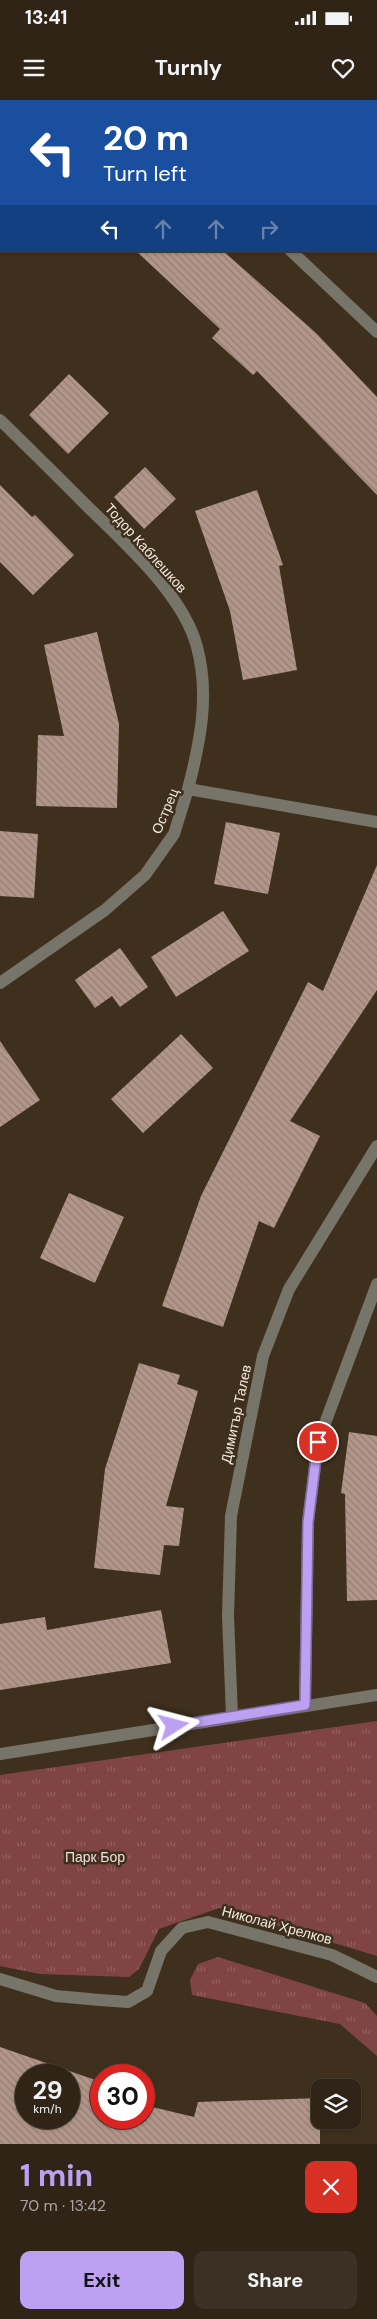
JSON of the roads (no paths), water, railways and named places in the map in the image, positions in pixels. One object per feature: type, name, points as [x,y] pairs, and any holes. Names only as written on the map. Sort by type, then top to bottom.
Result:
[{"type":"street","points":[[292,252],[377,332]]},
{"type":"street","name":"Тодор Каблешков","points":[[0,420],[131,550],[178,606],[197,647],[204,698],[200,743],[188,789]]},
{"type":"street","name":"Острец","points":[[0,983],[106,910],[145,875],[174,834],[188,789],[377,822]]},
{"type":"street","name":"Димитър Талев","points":[[232,1716],[228,1616],[231,1516],[263,1356],[289,1289],[377,1146]]},
{"type":"street","points":[[305,1705],[308,1522],[318,1442],[377,1284]]},
{"type":"street","points":[[0,1754],[232,1716],[377,1695]]},
{"type":"street","name":"Николай Хрелков","points":[[0,1979],[56,1996],[128,2002],[147,1991],[161,1951],[182,1928],[208,1922],[332,1955],[377,1977]]},
{"type":"park label","name":"Парк Бор","points":[[95,1857]]}]
